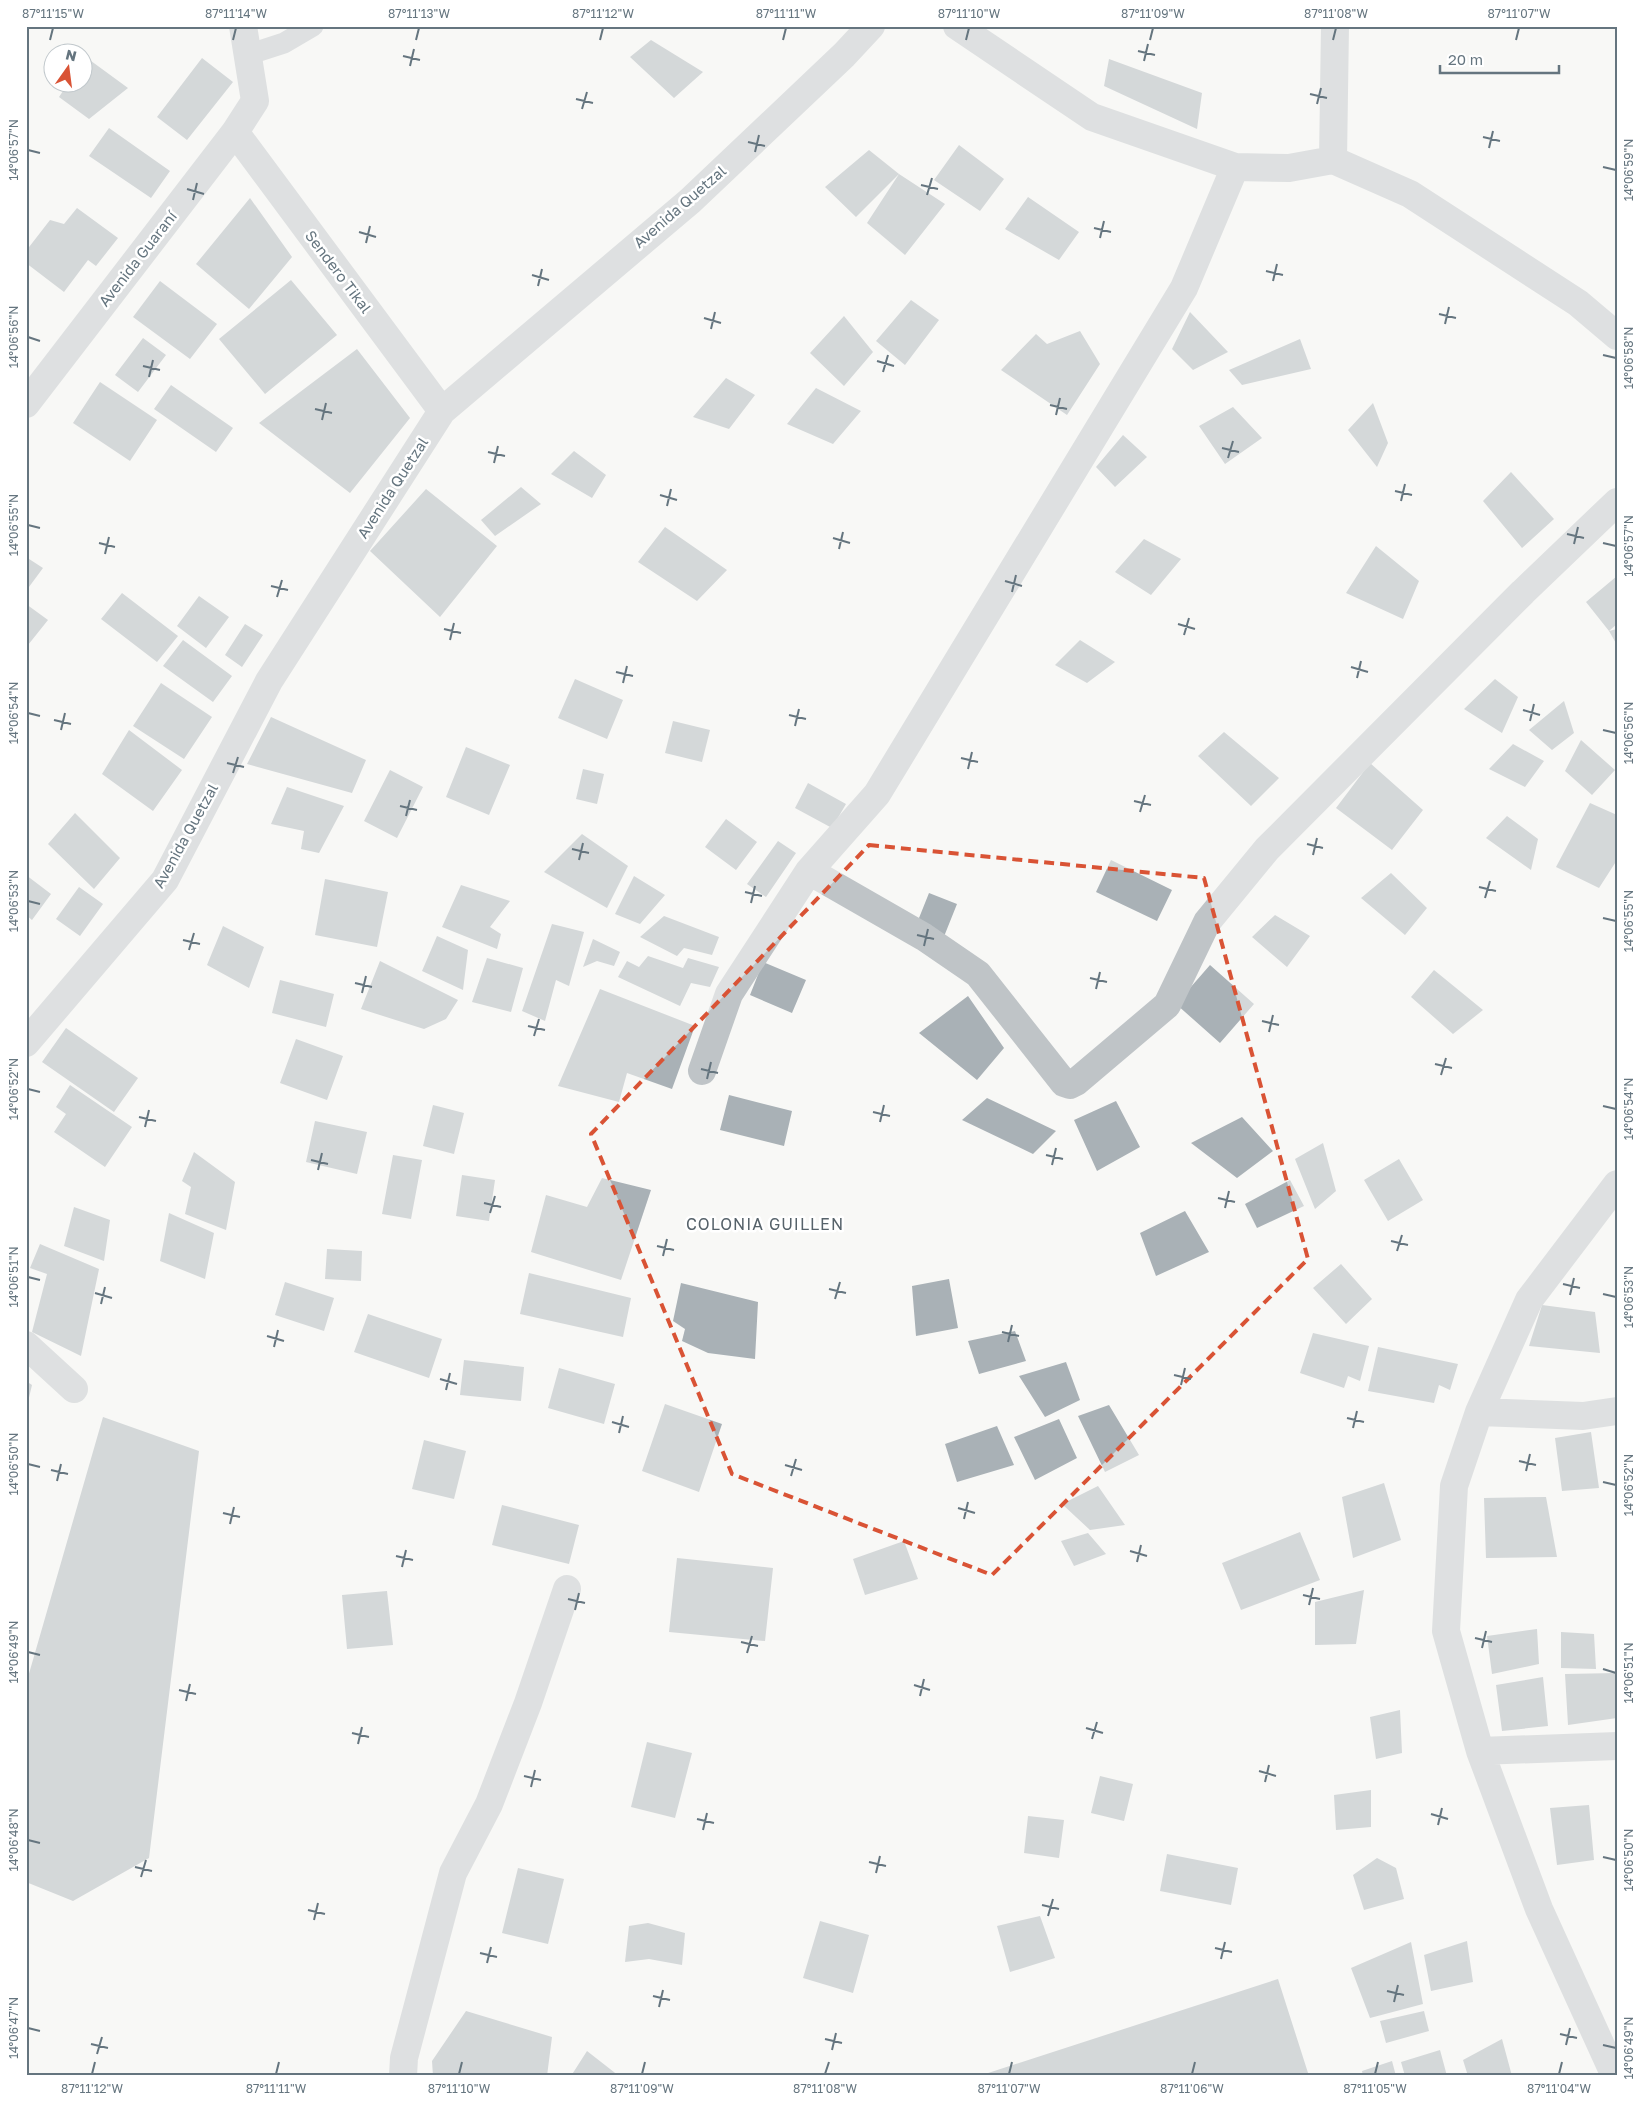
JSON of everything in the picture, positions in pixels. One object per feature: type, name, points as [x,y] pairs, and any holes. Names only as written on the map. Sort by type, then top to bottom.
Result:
[{"type":"street","name":"Avenida Guaraní","points":[[26,404],[235,132],[255,101],[243,26]]},
{"type":"street","name":"Avenida Quetzal","points":[[26,1043],[165,880],[269,681],[442,411],[690,201],[844,55],[871,26]]},
{"type":"street","points":[[957,26],[1092,117],[1235,167],[1289,168],[1333,160],[1410,194],[1578,303],[1617,336]]},
{"type":"street","points":[[1333,160],[1335,26]]},
{"type":"street","name":"Sendero Tikal","points":[[235,132],[442,411]]},
{"type":"street","points":[[702,1071],[729,994],[809,872],[877,794],[1184,288],[1235,167]]},
{"type":"street","points":[[809,872],[924,937],[978,974],[1064,1083],[1070,1085],[1076,1082],[1166,1004],[1207,922],[1268,848],[1509,606],[1617,502]]},
{"type":"street","points":[[1615,2076],[1539,1909],[1480,1751],[1446,1632],[1454,1486],[1479,1412],[1529,1300],[1617,1184]]},
{"type":"street","points":[[26,1345],[74,1389]]},
{"type":"street","points":[[1479,1412],[1583,1416],[1617,1411]]},
{"type":"street","points":[[403,2076],[404,2058],[453,1873],[489,1804],[528,1703],[567,1589]]},
{"type":"street","points":[[1480,1751],[1617,1746]]},
{"type":"lane","points":[[247,55],[284,43],[313,26]]},
{"type":"highlighted area","points":[[869,845],[1204,878],[1308,1259],[992,1575],[732,1474],[591,1134]]},
{"type":"building","points":[[651,40],[703,72],[674,98],[630,57]]},
{"type":"building","points":[[202,58],[233,82],[187,140],[157,117]]},
{"type":"building","points":[[1109,59],[1202,93],[1197,129],[1104,86]]},
{"type":"building","points":[[92,62],[128,88],[89,119],[59,97],[62,92],[92,92]]},
{"type":"building","points":[[109,128],[170,171],[151,198],[89,156]]},
{"type":"building","points":[[959,145],[1004,179],[980,211],[934,180]]},
{"type":"building","points":[[869,150],[899,174],[856,217],[825,187]]},
{"type":"building","points":[[899,174],[945,204],[905,255],[867,223]]},
{"type":"building","points":[[1028,197],[1079,232],[1059,260],[1005,229]]},
{"type":"building","points":[[250,198],[292,257],[249,309],[196,264]]},
{"type":"building","points":[[77,208],[118,238],[96,266],[88,260],[64,292],[26,263],[26,251],[50,220],[64,224]]},
{"type":"building","points":[[291,280],[337,335],[265,394],[219,339]]},
{"type":"building","points":[[160,281],[217,324],[190,359],[133,317]]},
{"type":"building","points":[[911,300],[939,320],[905,365],[876,341]]},
{"type":"building","points":[[1190,312],[1228,352],[1193,370],[1172,349]]},
{"type":"building","points":[[844,316],[873,352],[844,386],[810,353]]},
{"type":"building","points":[[1080,331],[1100,364],[1067,415],[1001,370],[1036,334],[1047,344]]},
{"type":"building","points":[[143,338],[166,355],[138,392],[115,375]]},
{"type":"building","points":[[1300,339],[1311,369],[1242,385],[1229,370]]},
{"type":"building","points":[[357,349],[410,418],[350,493],[259,423]]},
{"type":"building","points":[[726,378],[755,395],[729,429],[693,417]]},
{"type":"building","points":[[100,382],[157,420],[130,461],[73,423]]},
{"type":"building","points":[[171,385],[233,428],[216,452],[154,409]]},
{"type":"building","points":[[816,388],[861,411],[833,444],[787,424]]},
{"type":"building","points":[[1373,403],[1388,443],[1377,467],[1348,430]]},
{"type":"building","points":[[1233,407],[1262,438],[1225,464],[1199,426]]},
{"type":"building","points":[[1123,435],[1147,457],[1115,487],[1096,467]]},
{"type":"building","points":[[574,451],[606,475],[592,498],[551,474]]},
{"type":"building","points":[[1511,472],[1554,519],[1522,548],[1483,501]]},
{"type":"building","points":[[521,487],[541,504],[495,536],[481,520]]},
{"type":"building","points":[[426,489],[497,546],[440,617],[370,551]]},
{"type":"building","points":[[665,527],[727,570],[697,601],[638,562]]},
{"type":"building","points":[[1144,539],[1181,559],[1151,595],[1115,572]]},
{"type":"building","points":[[1376,546],[1419,581],[1403,619],[1346,593]]},
{"type":"building","points":[[26,557],[43,568],[26,591]]},
{"type":"building","points":[[1617,576],[1617,624],[1609,631],[1586,602]]},
{"type":"building","points":[[122,593],[178,636],[157,662],[101,619]]},
{"type":"building","points":[[199,596],[229,617],[206,648],[177,626]]},
{"type":"building","points":[[26,604],[48,620],[28,645],[26,644]]},
{"type":"building","points":[[245,624],[263,635],[242,667],[225,655]]},
{"type":"building","points":[[1617,629],[1617,645],[1609,631]]},
{"type":"building","points":[[183,640],[232,676],[213,702],[163,666]]},
{"type":"building","points":[[1080,640],[1115,662],[1087,683],[1055,665]]},
{"type":"building","points":[[575,679],[623,700],[607,739],[558,718]]},
{"type":"building","points":[[1495,679],[1518,697],[1502,733],[1464,709]]},
{"type":"building","points":[[161,683],[212,717],[184,759],[133,726]]},
{"type":"building","points":[[1564,701],[1574,733],[1552,750],[1529,730]]},
{"type":"building","points":[[271,717],[366,760],[352,793],[247,764]]},
{"type":"building","points":[[673,721],[710,730],[702,762],[665,753]]},
{"type":"building","points":[[129,730],[182,770],[153,811],[102,774]]},
{"type":"building","points":[[1224,732],[1279,778],[1251,806],[1198,756]]},
{"type":"building","points":[[1581,740],[1615,770],[1592,795],[1565,771]]},
{"type":"building","points":[[1513,744],[1544,761],[1525,787],[1489,769]]},
{"type":"building","points":[[466,747],[510,765],[489,815],[446,797]]},
{"type":"building","points":[[1370,763],[1423,810],[1392,850],[1336,808]]},
{"type":"building","points":[[583,769],[604,774],[597,804],[576,799]]},
{"type":"building","points":[[390,770],[423,787],[397,838],[364,821]]},
{"type":"building","points":[[808,783],[846,804],[832,828],[795,808]]},
{"type":"building","points":[[287,787],[344,806],[319,853],[301,849],[304,831],[271,824]]},
{"type":"building","points":[[1590,803],[1617,815],[1617,860],[1599,888],[1556,867]]},
{"type":"building","points":[[75,813],[120,858],[94,889],[48,844]]},
{"type":"building","points":[[1507,816],[1538,839],[1531,870],[1486,838]]},
{"type":"building","points":[[726,819],[757,842],[736,870],[705,847]]},
{"type":"building","points":[[582,834],[628,866],[607,908],[544,872]]},
{"type":"building","points":[[778,841],[796,853],[766,897],[747,884]]},
{"type":"building","points":[[1111,860],[1172,890],[1157,921],[1096,892]]},
{"type":"building","points":[[1391,873],[1427,908],[1405,935],[1361,898]]},
{"type":"building","points":[[26,875],[51,894],[32,920],[26,915]]},
{"type":"building","points":[[634,876],[665,895],[640,924],[615,914]]},
{"type":"building","points":[[325,879],[388,892],[377,947],[315,935]]},
{"type":"building","points":[[461,885],[510,901],[490,927],[501,934],[497,949],[442,927]]},
{"type":"building","points":[[79,887],[103,904],[80,936],[56,919]]},
{"type":"building","points":[[929,893],[957,904],[943,939],[915,928]]},
{"type":"building","points":[[1275,915],[1310,936],[1287,967],[1252,937]]},
{"type":"building","points":[[664,916],[719,937],[712,955],[684,948],[677,956],[640,937]]},
{"type":"building","points":[[552,924],[584,932],[569,986],[556,980],[545,1021],[522,1011]]},
{"type":"building","points":[[223,926],[264,947],[249,988],[207,965]]},
{"type":"building","points":[[437,936],[468,950],[463,990],[422,971]]},
{"type":"building","points":[[593,939],[620,952],[614,966],[597,961],[583,967]]},
{"type":"building","points":[[648,956],[683,968],[688,958],[719,967],[710,987],[691,983],[680,1006],[618,977],[627,961],[639,967]]},
{"type":"building","points":[[487,958],[523,968],[511,1012],[472,1002]]},
{"type":"building","points":[[380,961],[458,1000],[446,1019],[424,1029],[361,1009]]},
{"type":"building","points":[[763,962],[806,980],[792,1013],[750,995]]},
{"type":"building","points":[[1210,965],[1254,1004],[1220,1043],[1176,1004]]},
{"type":"building","points":[[1434,970],[1483,1010],[1453,1034],[1411,997]]},
{"type":"building","points":[[280,980],[334,994],[326,1027],[272,1013]]},
{"type":"building","points":[[600,989],[695,1026],[672,1089],[627,1073],[619,1102],[558,1086]]},
{"type":"building","points":[[968,996],[1004,1048],[977,1080],[919,1033]]},
{"type":"building","points":[[66,1028],[138,1078],[114,1112],[42,1062]]},
{"type":"building","points":[[296,1039],[343,1056],[327,1100],[280,1083]]},
{"type":"building","points":[[70,1085],[132,1127],[105,1167],[54,1132],[66,1114],[56,1107]]},
{"type":"building","points":[[729,1095],[792,1111],[784,1146],[720,1130]]},
{"type":"building","points":[[987,1098],[1056,1131],[1033,1154],[962,1120]]},
{"type":"building","points":[[1116,1101],[1140,1147],[1097,1171],[1074,1120]]},
{"type":"building","points":[[433,1105],[464,1113],[454,1154],[423,1146]]},
{"type":"building","points":[[1242,1117],[1273,1151],[1237,1178],[1191,1143]]},
{"type":"building","points":[[315,1121],[367,1132],[357,1174],[306,1162]]},
{"type":"building","points":[[1323,1143],[1336,1191],[1315,1209],[1295,1159]]},
{"type":"building","points":[[194,1152],[235,1182],[226,1230],[185,1214],[191,1187],[182,1181]]},
{"type":"building","points":[[393,1155],[422,1160],[411,1219],[382,1214]]},
{"type":"building","points":[[1399,1159],[1423,1200],[1388,1221],[1364,1180]]},
{"type":"building","points":[[462,1175],[495,1180],[489,1221],[456,1216]]},
{"type":"building","points":[[602,1178],[651,1190],[621,1280],[531,1252],[546,1195],[587,1207]]},
{"type":"building","points":[[1290,1180],[1304,1206],[1257,1228],[1245,1204]]},
{"type":"building","points":[[74,1207],[110,1220],[104,1261],[64,1246]]},
{"type":"building","points":[[1185,1211],[1209,1252],[1156,1276],[1140,1233]]},
{"type":"building","points":[[169,1213],[214,1233],[205,1279],[160,1261]]},
{"type":"building","points":[[40,1244],[99,1269],[81,1356],[32,1332],[47,1274],[30,1268]]},
{"type":"building","points":[[327,1249],[362,1251],[361,1281],[325,1279]]},
{"type":"building","points":[[1341,1264],[1372,1299],[1346,1324],[1313,1288]]},
{"type":"building","points":[[529,1273],[631,1298],[623,1337],[520,1314]]},
{"type":"building","points":[[949,1279],[958,1328],[916,1336],[912,1286]]},
{"type":"building","points":[[285,1282],[334,1298],[324,1331],[275,1315]]},
{"type":"building","points":[[681,1283],[758,1302],[755,1359],[708,1353],[682,1341],[685,1329],[673,1321]]},
{"type":"building","points":[[1542,1305],[1595,1312],[1600,1353],[1529,1346]]},
{"type":"building","points":[[368,1314],[442,1339],[429,1378],[354,1352]]},
{"type":"building","points":[[1015,1331],[1026,1361],[979,1374],[968,1341]]},
{"type":"building","points":[[1313,1333],[1369,1346],[1360,1381],[1348,1376],[1344,1388],[1300,1373]]},
{"type":"building","points":[[1378,1347],[1458,1364],[1450,1390],[1439,1385],[1434,1403],[1368,1391]]},
{"type":"building","points":[[464,1360],[524,1367],[521,1401],[460,1395]]},
{"type":"building","points":[[1066,1362],[1080,1400],[1045,1417],[1019,1376]]},
{"type":"building","points":[[559,1368],[615,1384],[604,1424],[548,1408]]},
{"type":"building","points":[[26,1381],[32,1385],[27,1406],[26,1406]]},
{"type":"building","points":[[665,1404],[722,1424],[699,1492],[642,1471]]},
{"type":"building","points":[[1109,1405],[1139,1455],[1105,1472],[1078,1416]]},
{"type":"building","points":[[103,1417],[199,1451],[149,1858],[73,1901],[26,1882],[26,1684]]},
{"type":"building","points":[[1059,1419],[1077,1458],[1035,1480],[1014,1437]]},
{"type":"building","points":[[997,1426],[1014,1465],[957,1482],[945,1444]]},
{"type":"building","points":[[1591,1432],[1599,1488],[1562,1491],[1555,1438]]},
{"type":"building","points":[[424,1440],[466,1451],[454,1499],[412,1489]]},
{"type":"building","points":[[1384,1483],[1401,1540],[1353,1558],[1342,1497]]},
{"type":"building","points":[[1098,1486],[1125,1525],[1090,1530],[1062,1504]]},
{"type":"building","points":[[1546,1497],[1557,1557],[1486,1558],[1484,1498]]},
{"type":"building","points":[[502,1505],[579,1525],[569,1564],[492,1545]]},
{"type":"building","points":[[1300,1532],[1320,1580],[1241,1610],[1222,1563]]},
{"type":"building","points":[[1088,1533],[1106,1554],[1074,1566],[1061,1541]]},
{"type":"building","points":[[904,1541],[918,1579],[865,1595],[853,1559]]},
{"type":"building","points":[[677,1558],[773,1568],[765,1641],[669,1632]]},
{"type":"building","points":[[1364,1590],[1356,1644],[1315,1645],[1315,1602]]},
{"type":"building","points":[[387,1591],[393,1645],[347,1649],[342,1595]]},
{"type":"building","points":[[1537,1629],[1539,1664],[1492,1674],[1487,1636]]},
{"type":"building","points":[[1561,1632],[1594,1634],[1596,1669],[1561,1668]]},
{"type":"building","points":[[1617,1673],[1617,1718],[1568,1725],[1565,1674]]},
{"type":"building","points":[[1543,1677],[1548,1726],[1502,1731],[1496,1685]]},
{"type":"building","points":[[1400,1710],[1402,1753],[1376,1759],[1370,1717]]},
{"type":"building","points":[[647,1742],[692,1753],[675,1818],[631,1807]]},
{"type":"building","points":[[1100,1776],[1133,1784],[1124,1821],[1091,1813]]},
{"type":"building","points":[[1371,1790],[1371,1827],[1336,1830],[1334,1795]]},
{"type":"building","points":[[1589,1805],[1594,1860],[1557,1865],[1550,1808]]},
{"type":"building","points":[[1028,1816],[1064,1820],[1059,1858],[1024,1853]]},
{"type":"building","points":[[1167,1854],[1238,1868],[1231,1905],[1160,1891]]},
{"type":"building","points":[[1377,1858],[1396,1868],[1404,1899],[1364,1910],[1353,1875]]},
{"type":"building","points":[[518,1868],[564,1879],[548,1944],[502,1933]]},
{"type":"building","points":[[1040,1916],[1055,1958],[1010,1972],[997,1926]]},
{"type":"building","points":[[820,1921],[869,1935],[853,1993],[803,1978]]},
{"type":"building","points":[[648,1923],[685,1933],[682,1965],[649,1959],[625,1962],[629,1926]]},
{"type":"building","points":[[1467,1941],[1473,1982],[1431,1991],[1424,1955]]},
{"type":"building","points":[[1411,1942],[1423,2004],[1370,2018],[1351,1968]]},
{"type":"building","points":[[1278,1979],[1309,2076],[982,2076],[982,2075]]},
{"type":"building","points":[[466,2011],[552,2037],[547,2076],[433,2076],[432,2061]]},
{"type":"building","points":[[1424,2011],[1429,2031],[1386,2043],[1380,2021]]},
{"type":"building","points":[[1502,2039],[1512,2076],[1468,2076],[1463,2060]]},
{"type":"building","points":[[1440,2050],[1447,2076],[1405,2076],[1401,2062]]},
{"type":"building","points":[[587,2051],[619,2076],[571,2076]]},
{"type":"building","points":[[1392,2061],[1396,2076],[1363,2076],[1362,2071]]},
{"type":"building","points":[[103,2073],[107,2076],[26,2076],[26,2074]]},
{"type":"district","name":"COLONIA GUILLEN","points":[[765,1224]]}]
